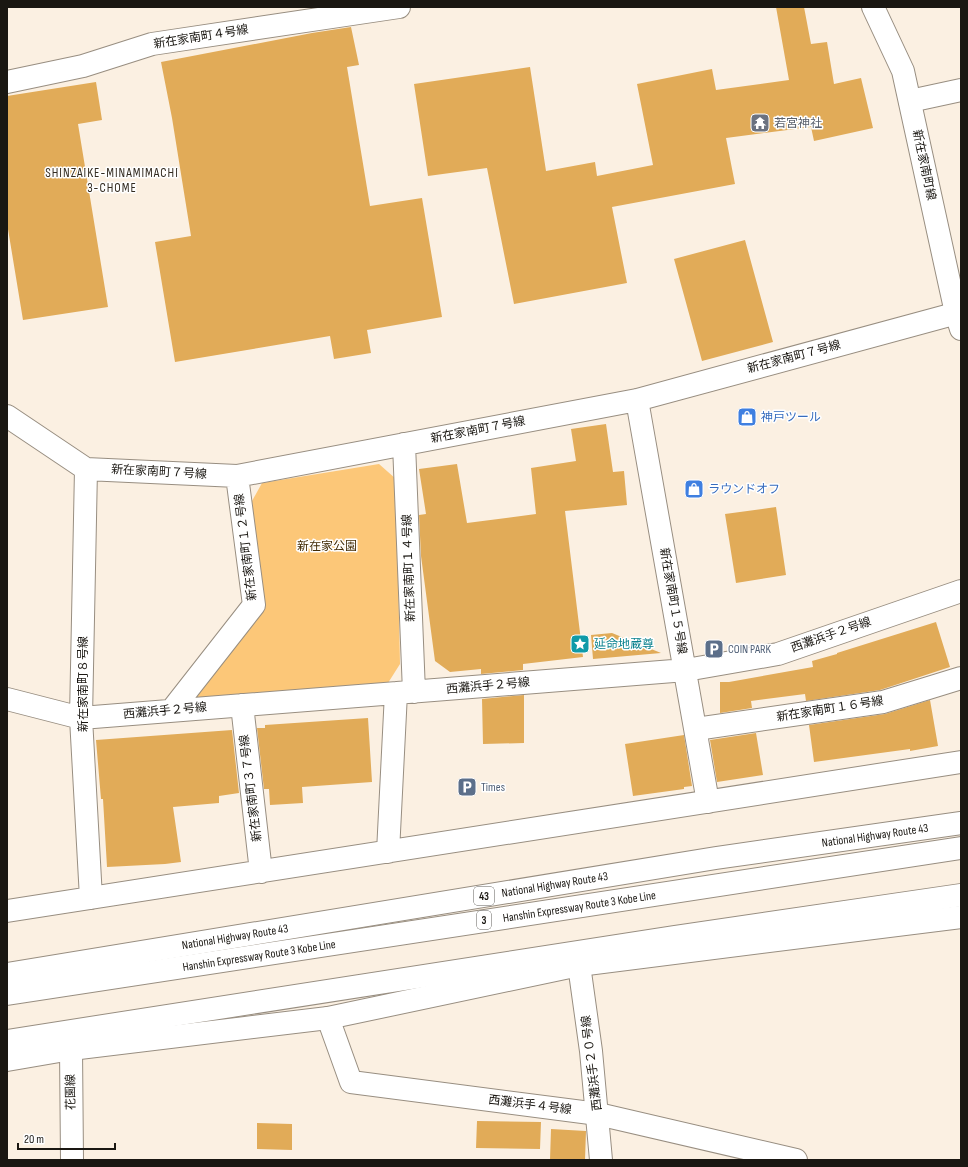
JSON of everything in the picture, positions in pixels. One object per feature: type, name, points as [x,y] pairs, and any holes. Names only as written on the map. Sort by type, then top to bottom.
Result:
[{"type":"main road","name":"新在家南町４号線","points":[[7,82],[83,66],[152,44],[399,7]]},
{"type":"main road","name":"新在家南町線","points":[[873,7],[904,71],[959,318]]},
{"type":"main road","points":[[910,101],[961,90]]},
{"type":"main road","name":"新在家南町７号線","points":[[86,469],[237,476],[637,400],[959,318]]},
{"type":"main road","name":"新在家南町１５号線","points":[[637,400],[686,670],[708,802]]},
{"type":"main road","points":[[7,416],[86,469]]},
{"type":"main road","name":"新在家南町１４号線","points":[[388,852],[405,692],[404,444]]},
{"type":"main road","name":"新在家南町８号線","points":[[86,469],[81,718],[91,898]]},
{"type":"main road","name":"新在家南町１２号線","points":[[171,710],[254,605],[237,476]]},
{"type":"main road","name":"西灘浜手２号線","points":[[7,699],[81,718],[686,670],[778,654],[961,591]]},
{"type":"main road","name":"新在家南町１６号線","points":[[696,729],[883,702],[961,678]]},
{"type":"main road","name":"新在家南町３７号線","points":[[242,705],[261,872]]},
{"type":"main road","points":[[7,911],[961,762]]},
{"type":"main road","name":"National Highway Route 43","points":[[7,974],[716,858],[961,822]]},
{"type":"main road","name":"Hanshin Expressway Route 3 Kobe Line","points":[[7,994],[961,848]]},
{"type":"main road","points":[[7,1041],[681,936],[961,895]]},
{"type":"main road","points":[[7,1060],[71,1049],[328,1018],[579,965],[961,917]]},
{"type":"main road","name":"西灘浜手２０号線","points":[[579,965],[591,1051],[598,1114],[601,1160]]},
{"type":"main road","name":"西灘浜手４号線","points":[[328,1018],[351,1082],[598,1114],[796,1160]]},
{"type":"main road","name":"花園線","points":[[71,1049],[72,1160]]},
{"type":"green space","name":"新在家公園","points":[[379,464],[396,479],[400,664],[388,683],[187,699],[262,608],[252,501],[262,483]]},
{"type":"building","points":[[776,7],[804,7],[811,44],[827,42],[834,84],[861,78],[873,128],[814,141],[811,127],[726,138],[735,184],[612,207],[627,283],[514,304],[487,168],[428,176],[414,84],[530,67],[546,171],[595,162],[597,176],[653,165],[637,84],[712,69],[716,90],[789,80]]},
{"type":"building","points":[[351,27],[359,65],[347,67],[370,206],[422,198],[442,317],[367,330],[371,353],[334,359],[330,336],[175,362],[155,242],[191,236],[172,118],[161,62]]},
{"type":"building","points":[[96,82],[102,120],[78,124],[108,307],[23,320],[7,223],[7,96]]},
{"type":"building","points":[[745,240],[773,342],[702,361],[674,259]]},
{"type":"building","points":[[606,424],[613,472],[624,471],[627,505],[565,511],[583,657],[523,664],[523,670],[481,674],[481,669],[450,672],[435,661],[421,556],[419,515],[426,514],[419,469],[457,464],[467,523],[536,514],[531,468],[576,461],[571,429]]},
{"type":"building","points":[[776,507],[786,575],[736,583],[725,514]]},
{"type":"building","points":[[936,622],[950,667],[880,690],[806,701],[805,694],[751,701],[752,708],[720,713],[720,682],[729,682],[813,667],[812,661]]},
{"type":"building","points":[[612,633],[661,653],[593,659],[591,635]]},
{"type":"building","points":[[524,695],[524,743],[483,744],[482,699]]},
{"type":"building","points":[[930,700],[938,746],[910,751],[910,749],[814,762],[809,725],[885,714]]},
{"type":"building","points":[[368,718],[372,782],[302,787],[303,803],[270,805],[269,789],[264,789],[257,728],[265,728],[265,725]]},
{"type":"building","points":[[232,730],[239,793],[219,796],[219,803],[173,807],[181,862],[107,867],[103,799],[101,799],[96,740]]},
{"type":"building","points":[[756,733],[763,775],[717,782],[710,740]]},
{"type":"building","points":[[684,735],[692,786],[684,787],[684,789],[633,796],[625,744]]},
{"type":"building","points":[[477,1121],[541,1122],[540,1149],[476,1148]]},
{"type":"building","points":[[257,1123],[292,1124],[292,1150],[257,1149]]},
{"type":"building","points":[[551,1129],[586,1131],[585,1160],[550,1160]]},
{"type":"place","name":"若宮神社","points":[[760,123]]},
{"type":"place","name":"神戸ツール","points":[[747,417]]},
{"type":"place","name":"ラウンドオフ","points":[[694,489]]},
{"type":"place","name":"延命地蔵尊","points":[[580,644]]},
{"type":"place","name":"COIN PARK","points":[[714,649]]},
{"type":"place","name":"Times","points":[[467,787]]},
{"type":"district","name":"SHINZAIKE-MINAMIMACHI 3-CHOME","points":[[112,180]]}]
